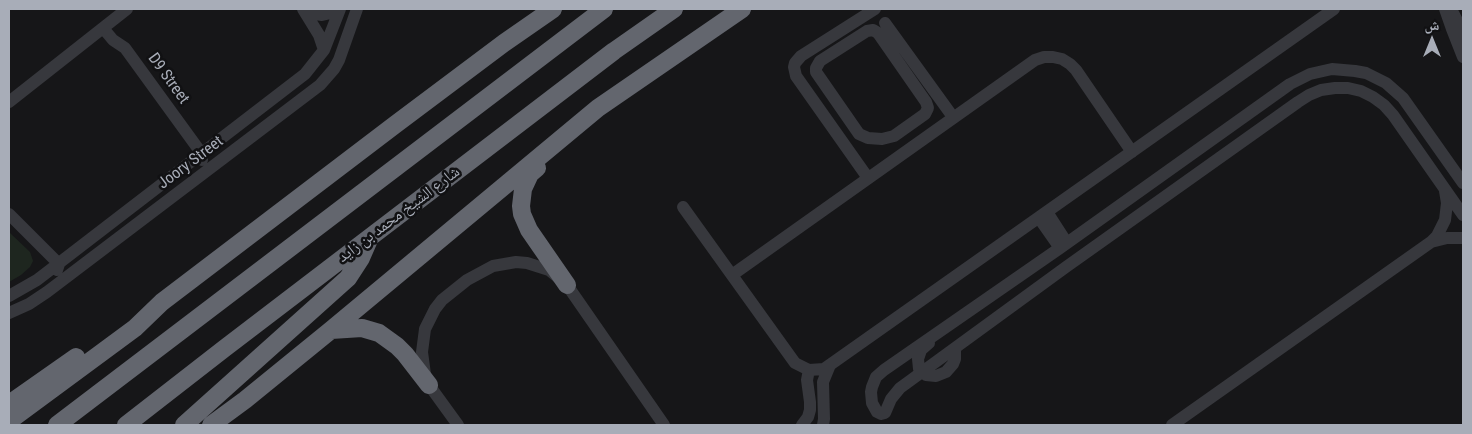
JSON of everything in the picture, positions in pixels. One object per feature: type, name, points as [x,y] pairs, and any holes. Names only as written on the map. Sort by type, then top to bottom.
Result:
[{"type":"highway","points":[[9,421],[135,328],[162,302],[396,124],[504,43],[553,9]]},
{"type":"highway","points":[[57,425],[604,9]]},
{"type":"highway","name":"شارع الشيخ محمد بن زايد","points":[[126,425],[614,51],[674,9]]},
{"type":"highway","points":[[211,425],[245,400],[331,330],[598,108],[742,9]]},
{"type":"highway","points":[[567,285],[529,230],[522,214],[521,197],[530,174],[598,108]]},
{"type":"highway","points":[[184,425],[348,278],[370,238]]},
{"type":"highway","points":[[9,404],[128,320],[162,302]]},
{"type":"highway","points":[[331,330],[362,328],[379,333],[405,354],[429,385]]},
{"type":"street","points":[[9,102],[127,9]]},
{"type":"street","points":[[303,9],[309,13],[322,15],[340,9]]},
{"type":"street","points":[[303,9],[319,35],[324,50]]},
{"type":"street","name":"Joory Street","points":[[9,296],[37,280],[59,264],[305,74],[324,50],[340,9]]},
{"type":"street","name":"Joory Street","points":[[14,311],[47,292],[320,85],[331,73],[344,50],[357,9]]},
{"type":"street","points":[[868,178],[796,76],[794,68],[795,63],[801,56],[875,9]]},
{"type":"street","points":[[683,207],[795,364],[808,370],[824,369],[1334,9]]},
{"type":"street","points":[[1445,9],[1463,57]]},
{"type":"street","points":[[1451,9],[1463,32]]},
{"type":"street","points":[[884,23],[952,117]]},
{"type":"street","name":"D9 Street","points":[[106,25],[113,40],[124,48],[202,154]]},
{"type":"street","points":[[928,108],[925,114],[890,138],[882,140],[865,137],[857,132],[818,76],[817,64],[867,31],[873,30],[942,125]]},
{"type":"street","points":[[732,275],[952,117],[1035,60],[1044,57],[1062,59],[1076,70],[1132,152]]},
{"type":"street","points":[[1463,183],[1409,107],[1395,90],[1386,83],[1366,73],[1349,70],[1332,69],[1310,74],[1290,84],[884,370],[876,377],[872,387],[872,403],[877,412],[885,413],[897,391],[955,348],[1298,102],[1321,90],[1341,88],[1361,91],[1384,105],[1463,215]]},
{"type":"street","points":[[169,200],[175,186],[201,163],[202,154]]},
{"type":"street","points":[[1172,425],[1431,242],[1441,228],[1446,212],[1447,203],[1443,186]]},
{"type":"street","points":[[9,214],[59,264],[53,277],[14,311]]},
{"type":"street","points":[[1043,215],[1064,245]]},
{"type":"street","points":[[1431,242],[1447,238],[1463,238]]},
{"type":"street","points":[[458,425],[429,385],[422,363],[422,340],[425,329],[442,300],[467,280],[493,266],[516,262],[549,270],[567,285],[664,425]]},
{"type":"street","points":[[922,373],[918,364],[919,354],[937,333]]},
{"type":"street","points":[[823,425],[823,382],[830,365]]},
{"type":"street","points":[[802,425],[808,417],[810,410],[807,384],[808,370]]},
{"type":"street","points":[[654,411],[657,425]]},
{"type":"shaded area","points":[[9,232],[30,252],[33,261],[30,267],[21,275],[9,282]]}]
